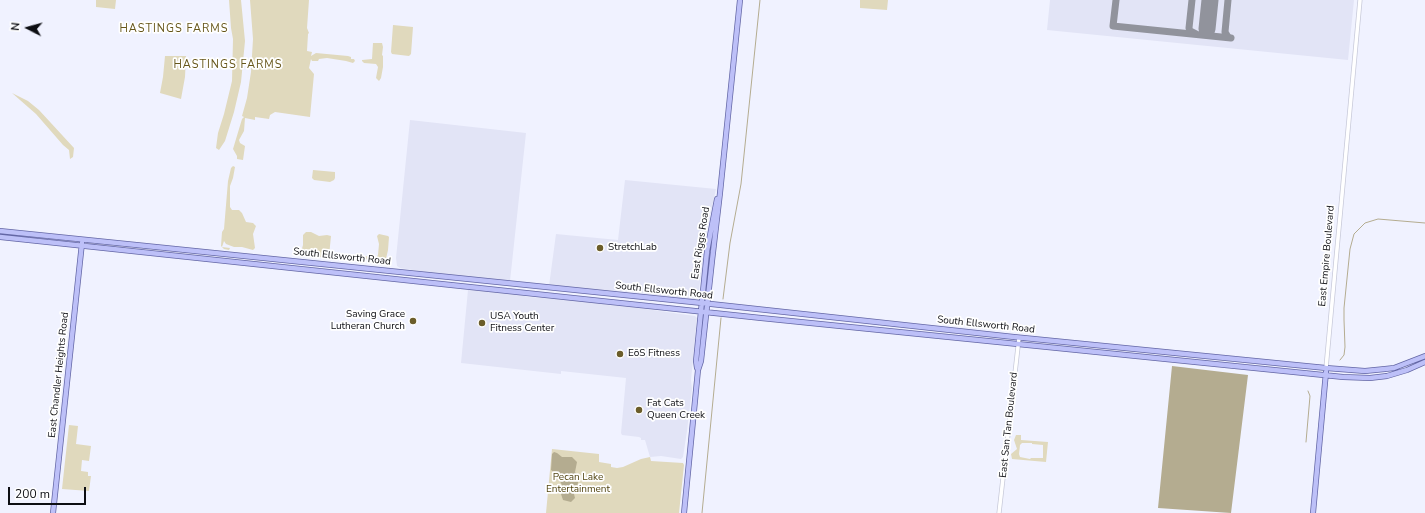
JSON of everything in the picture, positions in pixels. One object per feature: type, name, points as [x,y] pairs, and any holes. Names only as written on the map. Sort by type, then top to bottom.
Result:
[{"type":"main road","name":"East Riggs Road","points":[[684,513],[698,370],[701,361],[704,311],[723,166],[740,0]]},
{"type":"main road","name":"South Ellsworth Road","points":[[0,231],[1019,338],[1326,368],[1371,371],[1394,368],[1425,356]]},
{"type":"main road","name":"South Ellsworth Road","points":[[0,237],[1352,378],[1370,378],[1395,374],[1425,362]]},
{"type":"main road","name":"East Chandler Heights Road","points":[[54,513],[82,239]]},
{"type":"main road","points":[[324,271],[327,268],[337,269],[344,267]]},
{"type":"main road","points":[[484,281],[484,288]]},
{"type":"main road","points":[[550,295],[551,288]]},
{"type":"main road","name":"East Empire Boulevard","points":[[1313,513],[1326,368]]},
{"type":"street","name":"East Empire Boulevard","points":[[1326,368],[1360,0]]},
{"type":"street","name":"East San Tan Boulevard","points":[[999,513],[1019,338]]},
{"type":"shaded area","points":[[1050,0],[1354,0],[1348,60],[1047,30]]},
{"type":"shaded area","points":[[410,120],[526,133],[510,281],[432,273],[400,268],[397,266],[396,258]]},
{"type":"shaded area","points":[[625,180],[716,189],[707,229],[698,297],[695,300],[633,292],[549,286],[556,234],[618,240]]},
{"type":"shaded area","points":[[468,290],[513,293],[528,297],[596,302],[607,305],[695,316],[697,318],[691,380],[692,389],[683,457],[681,459],[661,456],[650,457],[645,440],[641,440],[639,437],[622,435],[626,378],[561,371],[561,374],[461,363]]},
{"type":"shaded area","points":[[1172,366],[1248,375],[1231,513],[1158,508]]},
{"type":"shaded area","points":[[554,452],[562,457],[572,457],[577,462],[575,472],[579,479],[574,494],[575,498],[571,502],[563,500],[561,494],[562,485],[556,474],[551,470],[552,454]]},
{"type":"green space","points":[[96,0],[116,0],[115,9],[96,7]]},
{"type":"green space","points":[[229,0],[241,0],[245,41],[241,82],[234,112],[225,141],[219,150],[216,148],[218,133],[232,81],[233,39]]},
{"type":"green space","points":[[250,0],[309,0],[307,28],[309,33],[307,51],[312,52],[311,56],[316,53],[348,56],[355,61],[353,63],[327,58],[319,59],[318,61],[312,61],[311,59],[309,68],[314,74],[310,117],[275,112],[270,115],[269,119],[255,117],[255,120],[245,118],[244,131],[239,140],[240,143],[245,146],[243,160],[237,159],[233,149],[242,119],[244,117],[242,116],[247,98],[251,72],[253,39]]},
{"type":"green space","points":[[860,0],[888,0],[887,10],[860,8]]},
{"type":"green space","points":[[393,25],[413,27],[411,54],[409,56],[392,54]]},
{"type":"green space","points":[[373,43],[382,43],[383,47],[383,67],[379,81],[376,78],[378,67],[376,64],[364,63],[362,61],[372,59]]},
{"type":"green space","points":[[165,56],[186,56],[185,77],[181,99],[160,93]]},
{"type":"green space","points":[[12,93],[28,101],[39,110],[74,148],[73,157],[70,159],[69,150],[36,114]]},
{"type":"green space","points":[[233,166],[235,167],[230,186],[230,207],[232,210],[239,210],[246,222],[253,223],[256,226],[253,234],[255,248],[253,250],[242,247],[234,247],[226,244],[224,241],[222,247],[222,232],[224,229],[228,181],[231,168]]},
{"type":"green space","points":[[313,170],[335,172],[335,178],[330,182],[314,180],[312,178]]},
{"type":"green space","points":[[306,232],[311,232],[319,236],[331,236],[329,256],[326,258],[303,254],[301,252],[303,235]]},
{"type":"green space","points":[[379,234],[389,237],[386,259],[383,258],[375,260],[350,258],[346,256],[365,256],[376,258],[378,255],[379,244],[377,236]]},
{"type":"green space","points":[[222,247],[230,248],[229,250]]},
{"type":"green space","points":[[69,425],[78,426],[76,444],[91,446],[89,461],[82,460],[81,471],[88,472],[88,476],[91,476],[89,491],[62,489]]},
{"type":"green space","points":[[1016,435],[1021,435],[1021,440],[1048,442],[1046,462],[1012,459],[1011,454],[1017,449],[1014,440]],"holes":[[[1022,443],[1043,445],[1043,458],[1030,459],[1020,457],[1020,445]]]},
{"type":"green space","name":"Pecan Lake Entertainment","points":[[552,449],[599,454],[599,462],[611,464],[611,467],[617,468],[650,457],[651,461],[683,463],[679,513],[546,513]]},
{"type":"waterway","points":[[723,299],[730,243],[741,184],[760,0]]},
{"type":"waterway","points":[[1340,360],[1344,355],[1345,347],[1344,308],[1350,249],[1354,234],[1365,223],[1378,219],[1425,223]]},
{"type":"waterway","points":[[702,513],[721,318]]},
{"type":"waterway","points":[[1306,442],[1310,396],[1308,391]]},
{"type":"taxiway","points":[[1116,0],[1113,26],[1231,38]]},
{"type":"taxiway","points":[[1192,0],[1189,28],[1190,31],[1196,34]]},
{"type":"taxiway","points":[[1228,0],[1225,32],[1228,37],[1231,38]]},
{"type":"runway","points":[[1207,29],[1210,0]]},
{"type":"place","name":"StretchLab","points":[[600,248]]},
{"type":"place","name":"Saving Grace Lutheran Church","points":[[413,321]]},
{"type":"place","name":"USA Youth Fitness Center","points":[[482,323]]},
{"type":"place","name":"EōS Fitness","points":[[620,354]]},
{"type":"place","name":"Fat Cats Queen Creek","points":[[639,410]]},
{"type":"district","name":"HASTINGS FARMS","points":[[174,29]]},
{"type":"district","name":"HASTINGS FARMS","points":[[228,65]]}]
